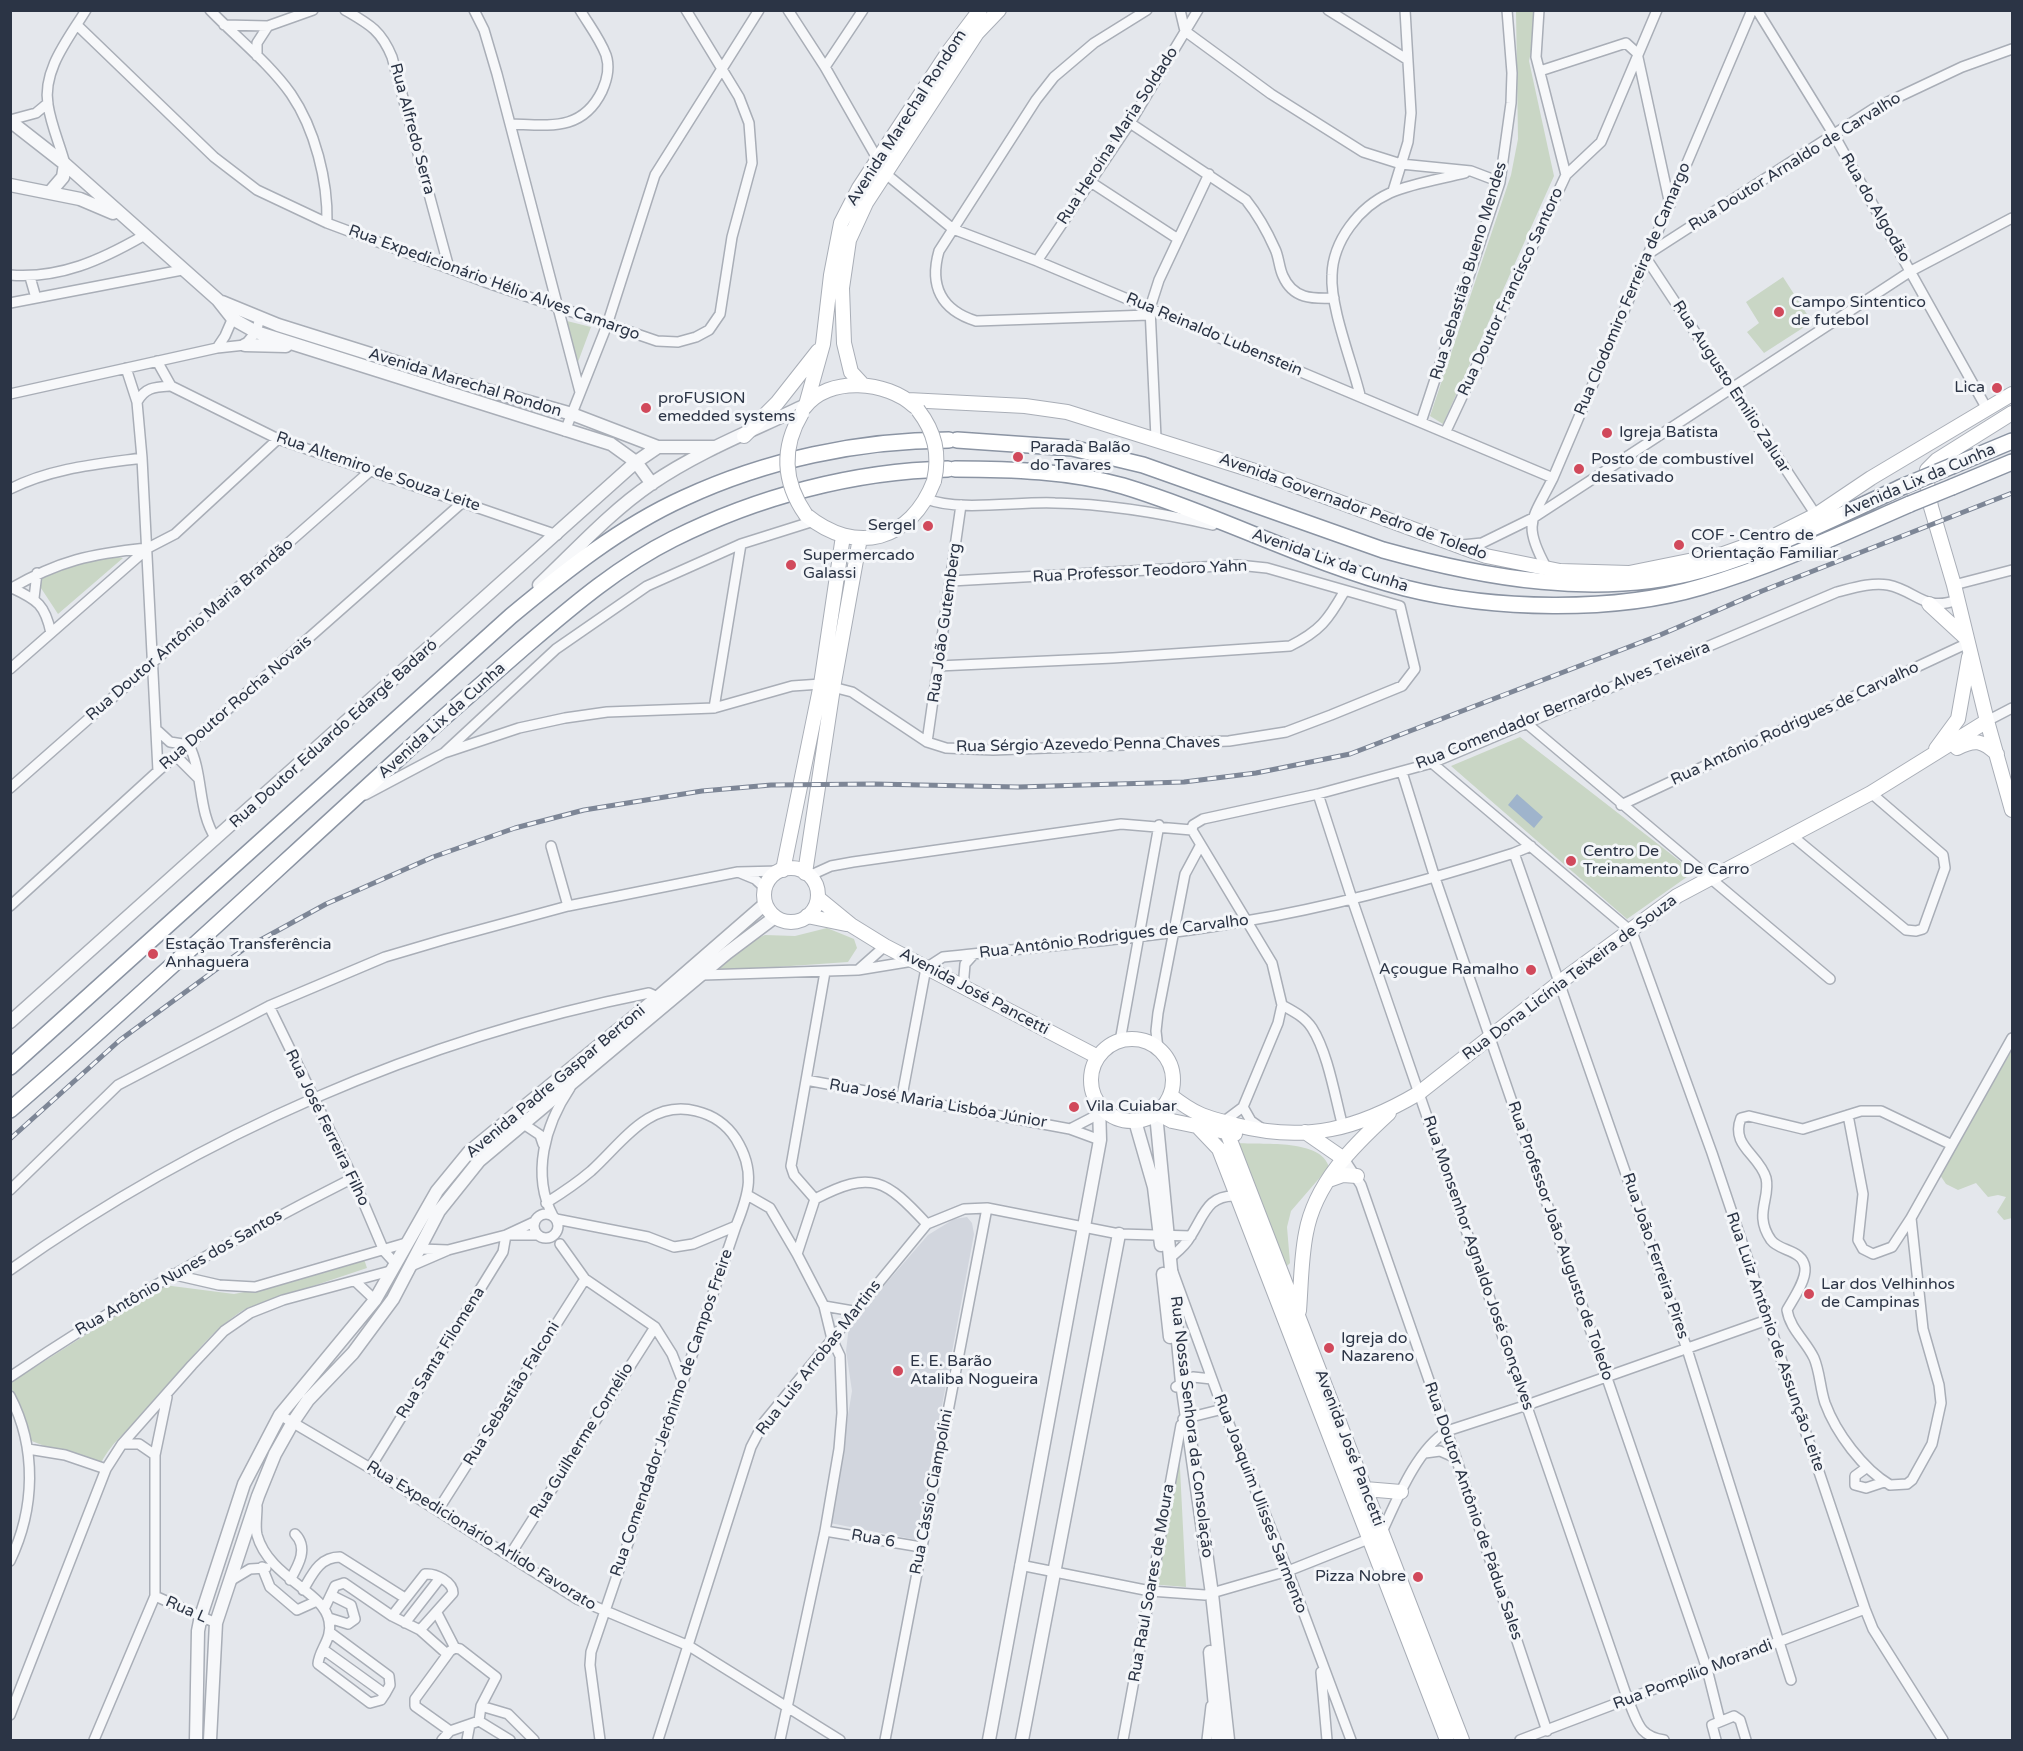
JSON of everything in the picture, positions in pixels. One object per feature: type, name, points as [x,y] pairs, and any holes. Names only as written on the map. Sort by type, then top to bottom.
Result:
[{"type":"highway","name":"Avenida Lix da Cunha","points":[[10,1067],[511,616],[598,548],[649,516],[718,484],[771,466],[854,447],[953,440],[1050,446],[1109,456],[1204,485],[1383,550],[1464,569],[1536,581],[1601,583],[1635,581],[1700,571],[1741,557],[2013,441]]},
{"type":"highway","name":"Avenida Lix da Cunha","points":[[10,1110],[568,610],[628,566],[671,540],[715,520],[806,489],[895,472],[951,469],[1062,475],[1103,481],[1152,496],[1248,533],[1406,588],[1477,601],[1565,604],[1635,599],[1702,587],[1778,561],[2013,462]]},
{"type":"highway","points":[[1741,557],[1776,535]]},
{"type":"highway","points":[[1629,573],[1723,563]]},
{"type":"main road","name":"Avenida Marechal Rondom","points":[[804,409],[823,344],[831,275],[841,223],[878,159],[966,26],[980,10]]},
{"type":"main road","points":[[863,385],[851,372],[844,343],[841,314],[845,258],[856,222],[977,33],[999,10]]},
{"type":"main road","points":[[744,436],[777,403],[823,344]]},
{"type":"main road","points":[[863,385],[893,392],[913,405],[932,431],[937,468],[927,499],[913,518],[894,531],[860,538],[843,536],[810,518],[791,488],[787,465],[789,441],[804,409],[832,390],[863,385]]},
{"type":"main road","name":"Avenida Governador Pedro de Toledo","points":[[913,405],[1025,406],[1067,412],[1156,438],[1261,473],[1486,556],[1560,571],[1629,573],[1723,554],[1776,535],[1816,515],[2013,394]]},
{"type":"main road","points":[[1975,434],[2013,402]]},
{"type":"main road","points":[[2013,413],[1975,434],[1937,460],[1927,470],[1926,476],[1931,507],[1958,600],[1987,722],[2013,810]]},
{"type":"main road","points":[[807,875],[843,536]]},
{"type":"main road","points":[[782,871],[860,538]]},
{"type":"main road","points":[[1929,604],[1968,645]]},
{"type":"main road","points":[[1924,760],[1940,745],[1958,719],[1968,645]]},
{"type":"main road","name":"Rua Dona Licínia Teixeira de Souza","points":[[1225,1127],[1262,1132],[1305,1132],[1343,1127],[1395,1107],[1419,1093],[1560,982],[1632,932],[1677,896],[1871,793],[1987,722]]},
{"type":"main road","points":[[1924,760],[1976,740],[1985,742],[1998,755]]},
{"type":"main road","points":[[791,869],[807,875],[816,886],[818,898],[807,916],[794,922],[775,917],[765,904],[765,888],[771,878],[782,871],[791,869]]},
{"type":"main road","name":"Avenida José Pancetti","points":[[818,898],[851,925],[885,946],[1098,1057]]},
{"type":"main road","name":"Avenida José Pancetti","points":[[807,916],[851,925]]},
{"type":"main road","points":[[1120,1041],[1140,1041],[1158,1049],[1172,1070],[1170,1095],[1156,1113],[1134,1121],[1115,1118],[1099,1110],[1090,1081],[1098,1057],[1120,1041]]},
{"type":"main road","points":[[1170,1095],[1192,1112],[1225,1127]]},
{"type":"main road","points":[[1299,1316],[1306,1233],[1315,1203],[1344,1159],[1395,1107]]},
{"type":"main road","points":[[1156,1113],[1172,1121],[1199,1128],[1225,1127]]},
{"type":"main road","name":"Avenida José Pancetti","points":[[1225,1127],[1365,1489],[1375,1536],[1447,1740]]},
{"type":"main road","name":"Avenida José Pancetti","points":[[1199,1128],[1219,1149],[1375,1536],[1462,1740]]},
{"type":"main road","points":[[1305,1132],[1344,1159]]},
{"type":"main road","points":[[1329,1180],[1343,1175],[1357,1176]]},
{"type":"main road","points":[[1365,1489],[1401,1492]]},
{"type":"street","points":[[51,191],[63,177],[65,164],[48,103],[54,65],[86,10]]},
{"type":"street","points":[[210,10],[257,56],[291,95],[306,124],[325,191],[327,223]]},
{"type":"street","points":[[224,25],[268,26],[313,10]]},
{"type":"street","name":"Rua Alfredo Serra","points":[[345,10],[375,27],[389,50],[398,74],[450,267]]},
{"type":"street","points":[[474,10],[484,30],[580,392]]},
{"type":"street","points":[[510,124],[570,123],[582,118],[596,103],[609,67],[606,56],[580,10]]},
{"type":"street","name":"Rua Expedicionário Hélio Alves Camargo","points":[[77,25],[214,158],[257,190],[327,223],[557,308],[657,341],[678,342],[709,330],[720,314],[732,237],[752,163],[748,123],[739,97],[686,10]]},
{"type":"street","points":[[565,431],[607,325],[655,176],[759,10]]},
{"type":"street","points":[[788,10],[825,67],[886,174]]},
{"type":"street","points":[[825,67],[863,10]]},
{"type":"street","points":[[1147,10],[1094,43],[1054,77],[1036,100],[939,251],[934,268],[936,285],[944,301],[959,315],[976,321],[1149,312]]},
{"type":"street","points":[[1180,10],[1185,32],[1271,94],[1363,152],[1401,164],[1471,171],[1500,182]]},
{"type":"street","name":"Rua Heroína Maria Soldado","points":[[1037,261],[1130,123],[1198,10]]},
{"type":"street","points":[[1328,10],[1408,60]]},
{"type":"street","points":[[1393,191],[1411,113],[1405,10]]},
{"type":"street","name":"Rua Sebastião Bueno Mendes","points":[[1421,422],[1500,182],[1511,103],[1512,73],[1507,10]]},
{"type":"street","name":"Rua Doutor Francisco Santoro","points":[[1446,431],[1566,175],[1536,57],[1539,10]]},
{"type":"street","points":[[1566,175],[1601,142],[1657,10]]},
{"type":"street","name":"Rua Clodomiro Ferreira de Camargo","points":[[1546,567],[1532,543],[1533,518],[1553,478],[1752,10]]},
{"type":"street","name":"Rua do Algodão","points":[[1758,10],[1834,135],[1987,409]]},
{"type":"street","points":[[257,56],[258,43],[268,26]]},
{"type":"street","points":[[1540,71],[1626,43],[1637,53],[1670,205]]},
{"type":"street","name":"Rua Doutor Arnaldo de Carvalho","points":[[1647,256],[1873,109],[1924,83],[2013,49]]},
{"type":"street","points":[[10,121],[36,113],[48,103]]},
{"type":"street","name":"Avenida Marechal Rondon","points":[[10,121],[65,164],[143,236],[256,332],[465,400],[611,444],[636,462],[651,484]]},
{"type":"street","points":[[1130,123],[1246,200],[1259,218],[1276,251],[1283,277],[1294,291],[1309,299],[1334,298]]},
{"type":"street","points":[[1360,395],[1334,298],[1332,276],[1340,243],[1363,212],[1380,198],[1393,191],[1471,171]]},
{"type":"street","name":"Rua Reinaldo Lubenstein","points":[[886,174],[954,230],[1037,261],[1149,312],[1360,395],[1553,478]]},
{"type":"street","points":[[1156,438],[1149,312],[1178,239],[1209,174]]},
{"type":"street","points":[[1089,181],[1178,239]]},
{"type":"street","points":[[10,185],[81,198],[123,218]]},
{"type":"street","points":[[1454,546],[1482,543],[1533,518],[1730,387],[1911,271],[2013,218]]},
{"type":"street","points":[[10,275],[30,277],[72,270],[105,258],[143,236]]},
{"type":"street","name":"Rua Augusto Emilio Zaluar","points":[[1647,256],[1730,387],[1816,515]]},
{"type":"street","points":[[10,303],[182,270]]},
{"type":"street","points":[[30,277],[36,297]]},
{"type":"street","points":[[217,348],[235,313]]},
{"type":"street","name":"Avenida Marechal Rondon","points":[[235,313],[260,318],[470,386],[572,414],[658,447],[716,447]]},
{"type":"street","points":[[245,345],[256,332],[260,318]]},
{"type":"street","points":[[10,394],[217,348],[245,345],[300,347]]},
{"type":"street","points":[[339,360],[342,346]]},
{"type":"street","points":[[136,402],[142,393],[150,388],[171,386],[157,361]]},
{"type":"street","points":[[126,368],[136,402],[142,458],[158,732],[158,771]]},
{"type":"street","name":"Rua Altemiro de Souza Leite","points":[[171,386],[278,439],[369,472],[464,501],[557,535]]},
{"type":"street","points":[[465,400],[470,386]]},
{"type":"street","points":[[511,616],[534,590],[603,524],[651,484],[716,447],[804,409]]},
{"type":"street","points":[[10,669],[148,548],[174,534],[278,439]]},
{"type":"street","name":"Rua Doutor Eduardo Edargé Badaró","points":[[10,1022],[636,462],[658,447]]},
{"type":"street","points":[[10,489],[29,479],[80,467],[142,458]]},
{"type":"street","name":"Rua Doutor Antônio Maria Brandão","points":[[10,788],[369,472]]},
{"type":"street","points":[[927,499],[961,505],[1054,502],[1090,505],[1183,518],[1248,533]]},
{"type":"street","name":"Rua Doutor Rocha Novais","points":[[10,906],[158,771],[464,501]]},
{"type":"street","name":"Rua João Gutemberg","points":[[927,742],[961,505]]},
{"type":"street","points":[[350,803],[444,753],[556,649],[605,613],[665,577],[741,544],[810,518]]},
{"type":"street","points":[[714,708],[741,544]]},
{"type":"street","points":[[11,589],[58,563],[98,553],[148,548]]},
{"type":"street","name":"Rua Professor Teodoro Yahn","points":[[951,581],[1238,565],[1267,568],[1344,592],[1396,604],[1403,610],[1415,669]]},
{"type":"street","points":[[1954,585],[2013,570]]},
{"type":"street","points":[[34,598],[37,573]]},
{"type":"street","name":"Rua Comendador Bernardo Alves Teixeira","points":[[1192,830],[1193,825],[1203,819],[1318,794],[1432,763],[1837,592],[1858,587],[1887,585],[1929,604]]},
{"type":"street","points":[[11,589],[34,598],[46,613],[51,633]]},
{"type":"street","points":[[938,666],[1113,658],[1290,646],[1308,637],[1328,620],[1344,592]]},
{"type":"street","points":[[1929,604],[1958,600]]},
{"type":"street","points":[[46,613],[68,617]]},
{"type":"street","name":"Rua Antônio Rodrigues de Carvalho","points":[[1621,805],[1968,645]]},
{"type":"street","name":"Rua Sérgio Azevedo Penna Chaves","points":[[444,753],[519,728],[565,718],[607,712],[714,708],[792,686],[827,686],[852,692],[927,742],[946,748],[993,750],[1228,741],[1286,732],[1331,715],[1402,686],[1415,669]]},
{"type":"street","points":[[1987,722],[2013,708]]},
{"type":"street","points":[[1525,723],[1830,979]]},
{"type":"street","points":[[158,732],[170,742],[189,745],[197,761],[205,820],[216,840]]},
{"type":"street","points":[[176,756],[198,778]]},
{"type":"street","points":[[1432,763],[1632,932]]},
{"type":"street","name":"Rua Professor João Augusto de Toledo","points":[[1401,772],[1435,878],[1707,1669],[1720,1721]]},
{"type":"street","points":[[1790,834],[1906,930],[1916,932],[1923,928],[1945,868],[1943,855],[1871,793]]},
{"type":"street","name":"Rua Monsenhor Agnaldo José Gonçalves","points":[[1318,794],[1352,899],[1628,1700],[1642,1731],[1651,1738],[1664,1740]]},
{"type":"street","points":[[807,875],[831,866],[865,860],[1121,824],[1159,825],[1192,830],[1272,963],[1282,1005],[1278,1023],[1243,1107],[1225,1127]]},
{"type":"street","points":[[1120,1041],[1159,825]]},
{"type":"street","points":[[551,846],[568,906]]},
{"type":"street","points":[[1158,1049],[1156,1032],[1158,1013],[1185,874],[1200,846]]},
{"type":"street","points":[[1514,853],[1531,846]]},
{"type":"street","name":"Rua Antônio Rodrigues de Carvalho","points":[[703,975],[858,970],[920,964],[943,957],[1175,933],[1352,899],[1435,878],[1514,853]]},
{"type":"street","name":"Rua João Ferreira Pires","points":[[1514,853],[1687,1349],[1791,1680]]},
{"type":"street","points":[[1185,874],[1193,862],[1202,860],[1211,864]]},
{"type":"street","points":[[10,1190],[118,1085],[268,1006],[386,957],[568,906],[738,872],[782,871]]},
{"type":"street","points":[[738,872],[755,879],[765,888]]},
{"type":"street","name":"Avenida Padre Gaspar Bertoni","points":[[196,1740],[198,1630],[201,1616],[244,1484],[280,1414],[375,1300],[437,1191],[469,1152],[658,997],[765,904]]},
{"type":"street","name":"Avenida Padre Gaspar Bertoni","points":[[210,1740],[216,1623],[258,1496],[275,1454],[308,1400],[353,1353],[393,1299],[439,1211],[479,1161],[522,1123],[572,1085],[775,917]]},
{"type":"street","name":"Rua Luiz Antônio de Assunção Leite","points":[[1632,932],[1700,1121],[1865,1609],[1873,1629],[1943,1740]]},
{"type":"street","points":[[858,970],[885,946]]},
{"type":"street","points":[[963,988],[965,964],[974,954]]},
{"type":"street","points":[[902,1096],[920,964]]},
{"type":"street","points":[[815,1199],[794,1175],[791,1166],[825,972]]},
{"type":"street","points":[[10,1270],[141,1187],[247,1129],[313,1098],[509,1025],[649,993],[658,997]]},
{"type":"street","points":[[1282,1005],[1298,1014],[1311,1026],[1319,1041],[1343,1127]]},
{"type":"street","name":"Rua José Ferreira Filho","points":[[268,1006],[393,1267]]},
{"type":"street","points":[[1848,1115],[1863,1194],[1858,1240],[1863,1249],[1873,1254],[1892,1247],[1911,1218],[2013,1038]]},
{"type":"street","name":"Rua José Maria Lisbóa Júnior","points":[[806,1080],[1070,1129],[1101,1140]]},
{"type":"street","points":[[543,1144],[558,1106],[572,1085]]},
{"type":"street","points":[[1243,1107],[1251,1121],[1262,1132]]},
{"type":"street","points":[[546,1203],[588,1173],[645,1119],[676,1108],[704,1113],[729,1129],[744,1153],[748,1196],[770,1208],[825,1306],[832,1339],[840,1356],[842,1413],[825,1531],[780,1740]]},
{"type":"street","points":[[988,1740],[1101,1140],[1099,1110]]},
{"type":"street","name":"Rua José Maria Lisbóa Júnior","points":[[1070,1129],[1099,1110]]},
{"type":"street","points":[[1911,1218],[1923,1329],[1939,1385],[1941,1403],[1932,1444],[1912,1480],[1898,1486],[1884,1482],[1866,1468],[1826,1404],[1816,1361],[1791,1322],[1787,1310],[1804,1274],[1805,1266],[1797,1254],[1775,1244],[1770,1238],[1762,1210],[1767,1188],[1766,1178],[1738,1138],[1739,1123],[1745,1116],[1803,1129],[1861,1111],[1881,1111],[1952,1145]]},
{"type":"street","name":"Rua Nossa Senhora da Consolação","points":[[1156,1113],[1164,1236],[1183,1421],[1228,1740]]},
{"type":"street","name":"Rua Nossa Senhora da Consolação","points":[[1134,1121],[1154,1187],[1170,1262],[1179,1385]]},
{"type":"street","points":[[10,1715],[106,1469],[122,1444],[224,1331],[250,1313],[282,1300],[355,1281],[393,1267],[411,1266],[448,1250],[506,1235],[534,1222],[542,1214],[546,1203],[543,1144],[540,1135],[522,1123]]},
{"type":"street","name":"Rua Doutor Antônio de Pádua Sales","points":[[1344,1159],[1357,1176],[1447,1431],[1546,1731]]},
{"type":"street","name":"Rua Antônio Nunes dos Santos","points":[[10,1377],[85,1326],[171,1274],[352,1178]]},
{"type":"street","points":[[797,1254],[815,1199],[853,1182],[885,1185],[927,1224]]},
{"type":"street","name":"Rua Comendador Jerônimo de Campos Freire","points":[[600,1740],[590,1665],[591,1652],[748,1196]]},
{"type":"street","points":[[1170,1262],[1191,1236],[1211,1201],[1220,1196],[1237,1196]]},
{"type":"street","points":[[546,1203],[555,1217],[555,1233],[560,1244],[585,1279],[655,1327],[672,1354],[683,1382]]},
{"type":"street","name":"Rua Luis Arrobas Martins","points":[[658,1740],[751,1447],[764,1422],[853,1311],[927,1224],[964,1209],[987,1208],[1084,1225],[1119,1234],[1191,1236]]},
{"type":"street","name":"Rua Cássio Ciampolini","points":[[885,1740],[987,1208]]},
{"type":"street","points":[[542,1214],[574,1224],[648,1237],[674,1248],[693,1244],[736,1226]]},
{"type":"street","points":[[534,1222],[538,1235]]},
{"type":"street","points":[[506,1235],[555,1233],[574,1224]]},
{"type":"street","points":[[1022,1740],[1119,1234]]},
{"type":"street","name":"Rua Santa Filomena","points":[[370,1468],[503,1252],[506,1235]]},
{"type":"street","points":[[171,1274],[219,1285],[255,1287],[406,1243],[421,1249],[448,1250]]},
{"type":"street","name":"Rua Joaquim Ulisses Sarmento","points":[[1170,1262],[1212,1379],[1288,1571],[1351,1740]]},
{"type":"street","name":"Rua Sebastião Falconi","points":[[438,1510],[585,1279]]},
{"type":"street","points":[[355,1281],[375,1300]]},
{"type":"street","points":[[825,1306],[853,1311]]},
{"type":"street","points":[[1020,1565],[1150,1591],[1209,1594],[1288,1571],[1375,1536],[1425,1453],[1436,1438],[1447,1431],[1767,1320]]},
{"type":"street","name":"Rua Guilherme Cornélio","points":[[510,1555],[655,1327]]},
{"type":"street","points":[[1179,1385],[1193,1377],[1212,1379]]},
{"type":"street","points":[[94,1740],[155,1596],[155,1455],[167,1395]]},
{"type":"street","points":[[10,1396],[28,1449],[29,1506],[10,1561]]},
{"type":"street","points":[[1183,1421],[1223,1408]]},
{"type":"street","name":"Rua Expedicionário Arlido Favorato","points":[[280,1414],[438,1510],[577,1599],[689,1646],[840,1740]]},
{"type":"street","name":"Rua Raul Soares de Moura","points":[[1123,1740],[1183,1421]]},
{"type":"street","points":[[122,1444],[139,1444],[155,1455]]},
{"type":"street","points":[[28,1449],[65,1455],[106,1469]]},
{"type":"street","points":[[1425,1453],[1440,1450],[1456,1458]]},
{"type":"street","points":[[1866,1468],[1856,1476],[1855,1485],[1866,1488],[1884,1482]]},
{"type":"street","points":[[258,1496],[256,1533],[266,1556],[280,1572],[321,1604],[329,1618],[331,1633],[318,1660],[321,1667],[365,1701],[376,1703],[390,1685],[388,1676],[331,1633]]},
{"type":"street","name":"Rua 6","points":[[825,1531],[921,1547]]},
{"type":"street","points":[[290,1580],[303,1550],[295,1534]]},
{"type":"street","points":[[303,1590],[318,1566],[332,1557],[340,1557],[405,1598]]},
{"type":"street","points":[[228,1582],[239,1574],[262,1567],[280,1572]]},
{"type":"street","points":[[262,1567],[270,1587],[297,1610],[321,1604],[331,1595],[337,1583],[344,1582],[392,1616],[495,1674],[495,1681],[480,1707],[467,1740]]},
{"type":"street","points":[[392,1616],[425,1574],[430,1573],[451,1584],[453,1593],[420,1630]]},
{"type":"street","points":[[405,1623],[440,1578]]},
{"type":"street","name":"Rua Nossa Senhora da Consolação","points":[[1209,1594],[1213,1695],[1218,1740]]},
{"type":"street","points":[[329,1618],[348,1624],[353,1622],[356,1614],[351,1605],[331,1595]]},
{"type":"street","name":"Rua L","points":[[155,1596],[216,1623]]},
{"type":"street","name":"Rua Pompílio Morandi","points":[[1520,1740],[1865,1609]]},
{"type":"street","points":[[437,1612],[451,1651]]},
{"type":"street","points":[[324,1650],[385,1694]]},
{"type":"street","points":[[450,1731],[415,1706],[418,1695],[451,1651]]},
{"type":"street","points":[[1321,1664],[1327,1740]]},
{"type":"street","points":[[1207,1740],[1213,1695]]},
{"type":"street","points":[[480,1707],[508,1714],[534,1740]]},
{"type":"street","points":[[1716,1740],[1712,1727],[1732,1716],[1738,1718],[1746,1740]]},
{"type":"street","points":[[1325,1725],[1345,1720]]},
{"type":"street","points":[[442,1740],[450,1731],[475,1723],[510,1740]]},
{"type":"shaded area","name":"E. E. Barão Ataliba Nogueira","points":[[967,1217],[972,1223],[974,1234],[917,1540],[830,1523],[852,1391],[846,1351],[849,1326],[928,1235],[954,1219]]},
{"type":"green space","points":[[1516,11],[1540,11],[1529,61],[1554,176],[1443,424],[1430,416],[1511,175],[1518,139]]},
{"type":"green space","name":"Campo Sintentico de futebol","points":[[1783,277],[1812,322],[1764,353],[1747,332],[1759,323],[1746,302]]},
{"type":"green space","points":[[563,320],[591,327],[575,370]]},
{"type":"green space","points":[[112,556],[123,558],[58,614],[37,582],[73,565]]},
{"type":"green space","points":[[1520,737],[1694,872],[1627,919],[1451,766]]},
{"type":"green space","points":[[827,928],[854,939],[857,948],[848,962],[719,971],[717,964],[744,944],[765,935],[795,936]]},
{"type":"green space","points":[[2012,1050],[2012,1218],[2004,1220],[1997,1212],[2006,1197],[1998,1195],[1988,1197],[1976,1183],[1958,1190],[1946,1184],[1940,1175]]},
{"type":"green space","points":[[1239,1143],[1291,1145],[1304,1148],[1324,1158],[1329,1167],[1291,1211],[1287,1227],[1290,1263],[1286,1267],[1237,1147]]},
{"type":"green space","points":[[364,1259],[367,1268],[247,1308],[232,1318],[193,1355],[147,1411],[116,1441],[101,1463],[86,1462],[29,1440],[10,1383],[164,1285],[234,1294],[260,1289]]},
{"type":"green space","points":[[1179,1449],[1186,1587],[1149,1584]]},
{"type":"water","points":[[1517,794],[1543,817],[1534,828],[1508,805]]},
{"type":"railway","points":[[10,1139],[120,1040],[244,949],[326,904],[433,857],[515,828],[584,810],[702,791],[771,785],[874,784],[1018,787],[1184,782],[1256,773],[1350,754],[1660,635],[1762,591],[2012,493]]},
{"type":"place","name":"Campo Sintentico de futebol","points":[[1779,312]]},
{"type":"place","name":"Lica","points":[[1997,388]]},
{"type":"place","name":"proFUSION emedded systems","points":[[646,408]]},
{"type":"place","name":"Igreja Batista","points":[[1607,433]]},
{"type":"place","name":"Parada Balão do Tavares","points":[[1018,457]]},
{"type":"place","name":"Posto de combustível desativado","points":[[1579,469]]},
{"type":"place","name":"Sergel","points":[[928,526]]},
{"type":"place","name":"COF - Centro de Orientação Familiar","points":[[1679,545]]},
{"type":"place","name":"Supermercado Galassi","points":[[791,565]]},
{"type":"place","name":"Centro De Treinamento De Carro","points":[[1571,861]]},
{"type":"place","name":"Estação Transferência Anhaguera","points":[[153,954]]},
{"type":"place","name":"Açougue Ramalho","points":[[1531,970]]},
{"type":"place","name":"Vila Cuiabar","points":[[1074,1107]]},
{"type":"place","name":"Lar dos Velhinhos de Campinas","points":[[1809,1294]]},
{"type":"place","name":"Igreja do Nazareno","points":[[1329,1348]]},
{"type":"place","name":"E. E. Barão Ataliba Nogueira","points":[[898,1371]]},
{"type":"place","name":"Pizza Nobre","points":[[1418,1577]]}]
